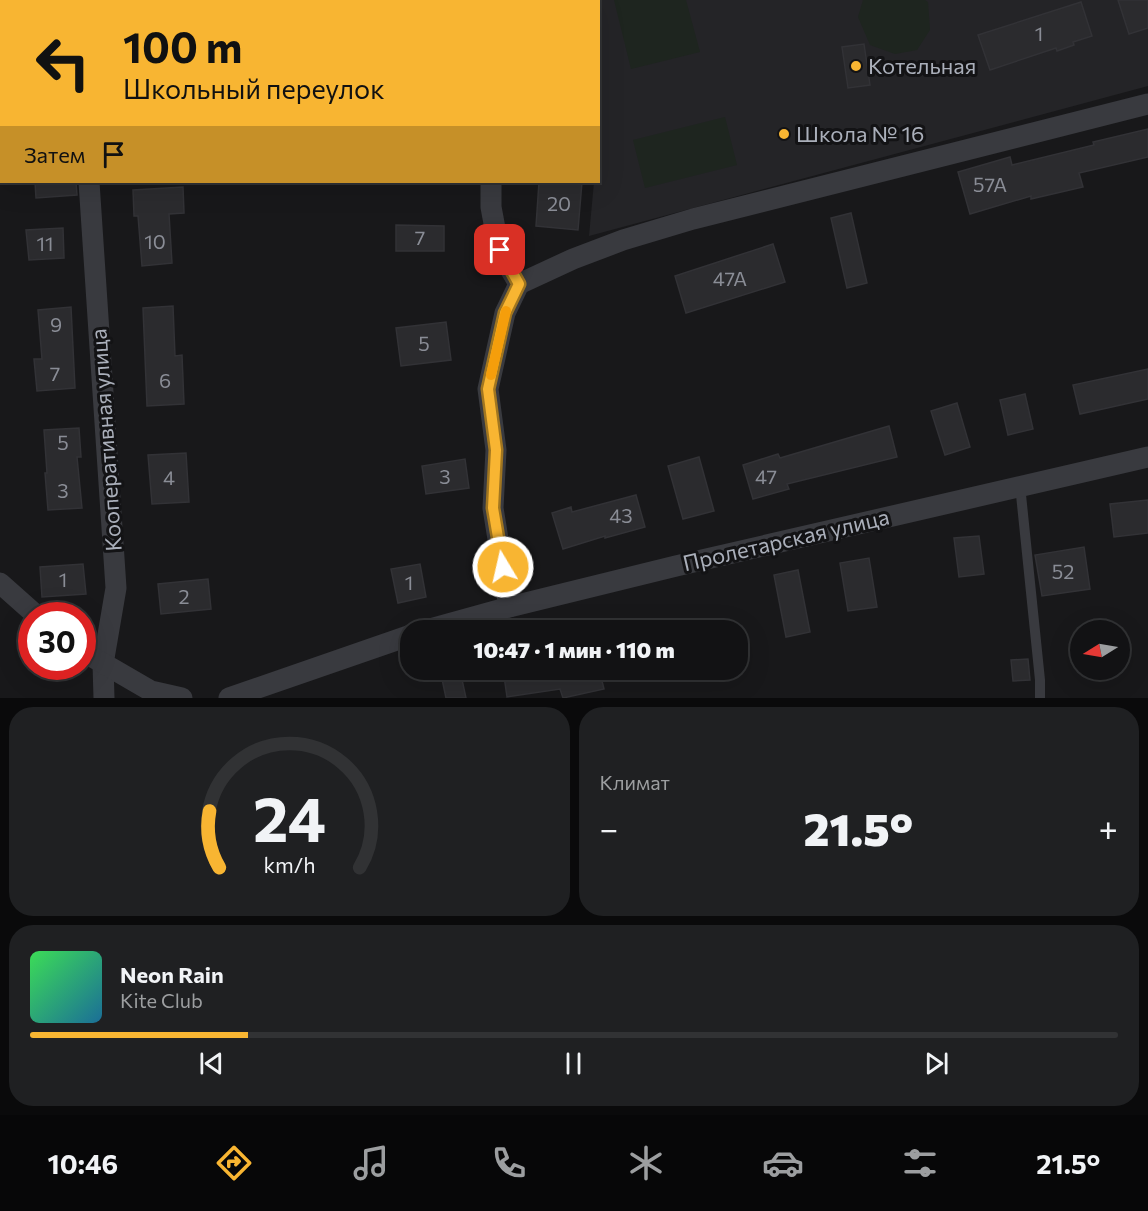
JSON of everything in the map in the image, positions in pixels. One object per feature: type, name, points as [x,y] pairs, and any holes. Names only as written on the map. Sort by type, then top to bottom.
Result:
[{"type":"street","points":[[509,607],[493,508],[496,450],[488,389],[505,313],[519,284],[573,259],[613,244],[693,219],[1148,104]]},
{"type":"street","name":"Кооперативная улица","points":[[89,183],[116,588],[103,664],[104,698]]},
{"type":"street","points":[[490,183],[500,250],[519,284]]},
{"type":"street","name":"Пролетарская улица","points":[[462,620],[1020,485],[1148,457]]},
{"type":"street","points":[[0,583],[21,602]]},
{"type":"street","points":[[229,698],[400,639]]},
{"type":"street","points":[[96,660],[151,691],[182,698]]},
{"type":"lane","points":[[1020,485],[1040,698]]},
{"type":"shaded area","name":"Школа № 16","points":[[600,0],[1148,0],[1148,86],[589,236],[594,183],[600,183]]},
{"type":"shaded area","points":[[614,0],[686,0],[700,52],[631,69]]},
{"type":"shaded area","points":[[863,0],[925,0],[928,2],[930,30],[917,50],[895,54],[870,45],[858,17]]},
{"type":"shaded area","points":[[725,117],[737,165],[645,188],[633,140]]},
{"type":"building","points":[[1118,0],[1148,0],[1148,28],[1129,34]]},
{"type":"building","points":[[1081,2],[1092,36],[1073,42],[1074,45],[1057,51],[1056,48],[990,70],[978,35]]},
{"type":"building","name":"Котельная","points":[[864,44],[870,85],[848,88],[842,47]]},
{"type":"building","points":[[1148,129],[1148,157],[1079,173],[1083,187],[1031,199],[1031,196],[970,214],[958,172],[1010,157],[1012,165]]},
{"type":"building","points":[[35,183],[76,183],[77,195],[36,198]]},
{"type":"building","points":[[539,183],[582,183],[578,230],[536,226]]},
{"type":"building","points":[[183,187],[184,213],[169,214],[172,263],[142,266],[138,216],[134,216],[133,190]]},
{"type":"building","points":[[851,213],[867,283],[847,288],[831,218]]},
{"type":"building","points":[[396,225],[444,226],[444,251],[396,251]]},
{"type":"building","points":[[63,228],[64,258],[29,260],[26,230]]},
{"type":"building","points":[[773,244],[785,282],[686,313],[675,276]]},
{"type":"building","points":[[173,306],[175,356],[182,355],[184,404],[147,406],[143,308]]},
{"type":"building","points":[[71,307],[75,388],[37,391],[34,359],[42,359],[38,310]]},
{"type":"building","points":[[446,322],[451,360],[401,366],[396,328]]},
{"type":"building","points":[[1148,369],[1148,399],[1080,414],[1073,385]]},
{"type":"building","points":[[1025,394],[1033,429],[1008,435],[1000,400]]},
{"type":"building","points":[[957,403],[970,447],[945,455],[931,411]]},
{"type":"building","points":[[889,426],[897,457],[787,484],[789,489],[753,499],[743,465],[778,454],[780,458]]},
{"type":"building","points":[[79,428],[81,457],[77,457],[82,508],[48,510],[44,430]]},
{"type":"building","points":[[186,453],[189,502],[152,504],[148,455]]},
{"type":"building","points":[[699,457],[714,511],[683,519],[668,466]]},
{"type":"building","points":[[465,459],[469,488],[426,494],[422,466]]},
{"type":"building","points":[[636,495],[645,527],[563,549],[552,513],[571,507],[572,512]]},
{"type":"building","points":[[1148,500],[1148,533],[1114,537],[1110,504]]},
{"type":"building","points":[[979,536],[984,574],[959,577],[954,538]]},
{"type":"building","points":[[1084,547],[1090,589],[1042,596],[1035,555]]},
{"type":"building","points":[[869,558],[877,607],[848,611],[840,563]]},
{"type":"building","points":[[83,564],[86,594],[42,597],[40,567]]},
{"type":"building","points":[[420,564],[426,597],[398,603],[391,569]]},
{"type":"building","points":[[798,570],[810,632],[786,637],[774,575]]},
{"type":"building","points":[[208,579],[211,609],[161,614],[158,584]]},
{"type":"building","points":[[1028,659],[1030,680],[1013,681],[1011,660]]},
{"type":"building","points":[[442,680],[462,680],[466,698],[446,698]]},
{"type":"building","points":[[505,680],[602,680],[604,689],[563,698],[560,689],[507,697]]},
{"type":"slow traffic","points":[[491,375],[506,311]]},
{"type":"place","name":"Котельная","points":[[856,66]]},
{"type":"place","name":"Школа № 16","points":[[784,134]]},
{"type":"route","points":[[500,250],[519,284],[505,313],[488,389],[496,450],[493,508],[503,567]]}]
